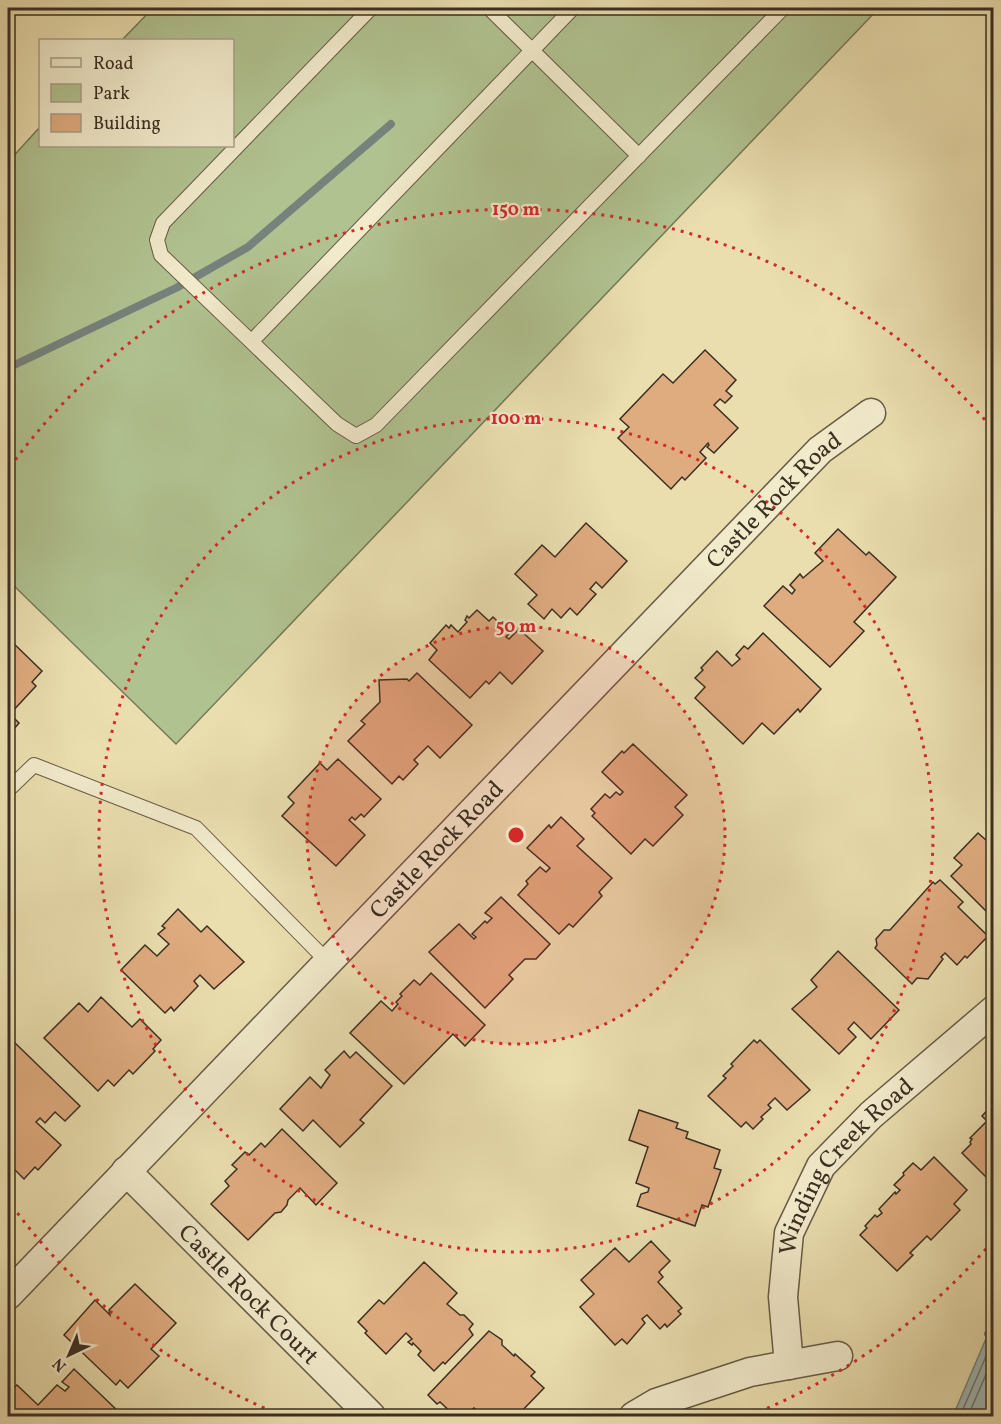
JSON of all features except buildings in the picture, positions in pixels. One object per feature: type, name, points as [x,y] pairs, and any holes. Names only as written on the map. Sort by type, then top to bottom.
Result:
[{"type":"street","name":"Castle Rock Road","points":[[8,1294],[820,450],[871,413]]},
{"type":"street","name":"Winding Creek Road","points":[[789,1365],[783,1297],[789,1233],[821,1166],[871,1115],[993,1010]]},
{"type":"street","name":"Castle Rock Court","points":[[126,1171],[372,1416]]},
{"type":"street","points":[[634,1416],[656,1403],[750,1372],[838,1356]]},
{"type":"lane","points":[[371,8],[163,223],[157,240],[161,255],[338,424],[356,436],[376,425],[783,8]]},
{"type":"lane","points":[[489,8],[639,156]]},
{"type":"lane","points":[[252,341],[573,8]]},
{"type":"lane","points":[[8,790],[34,765],[196,828],[327,961]]},
{"type":"green space","points":[[153,8],[879,8],[176,744],[8,580],[8,162],[39,128],[39,147],[234,147],[234,39],[123,39]]},
{"type":"water","points":[[993,1331],[993,1416],[953,1416],[988,1334]]},
{"type":"waterway","points":[[8,368],[176,288],[248,247],[391,124]]},
{"type":"waterway","points":[[988,1334],[994,1331]]}]
